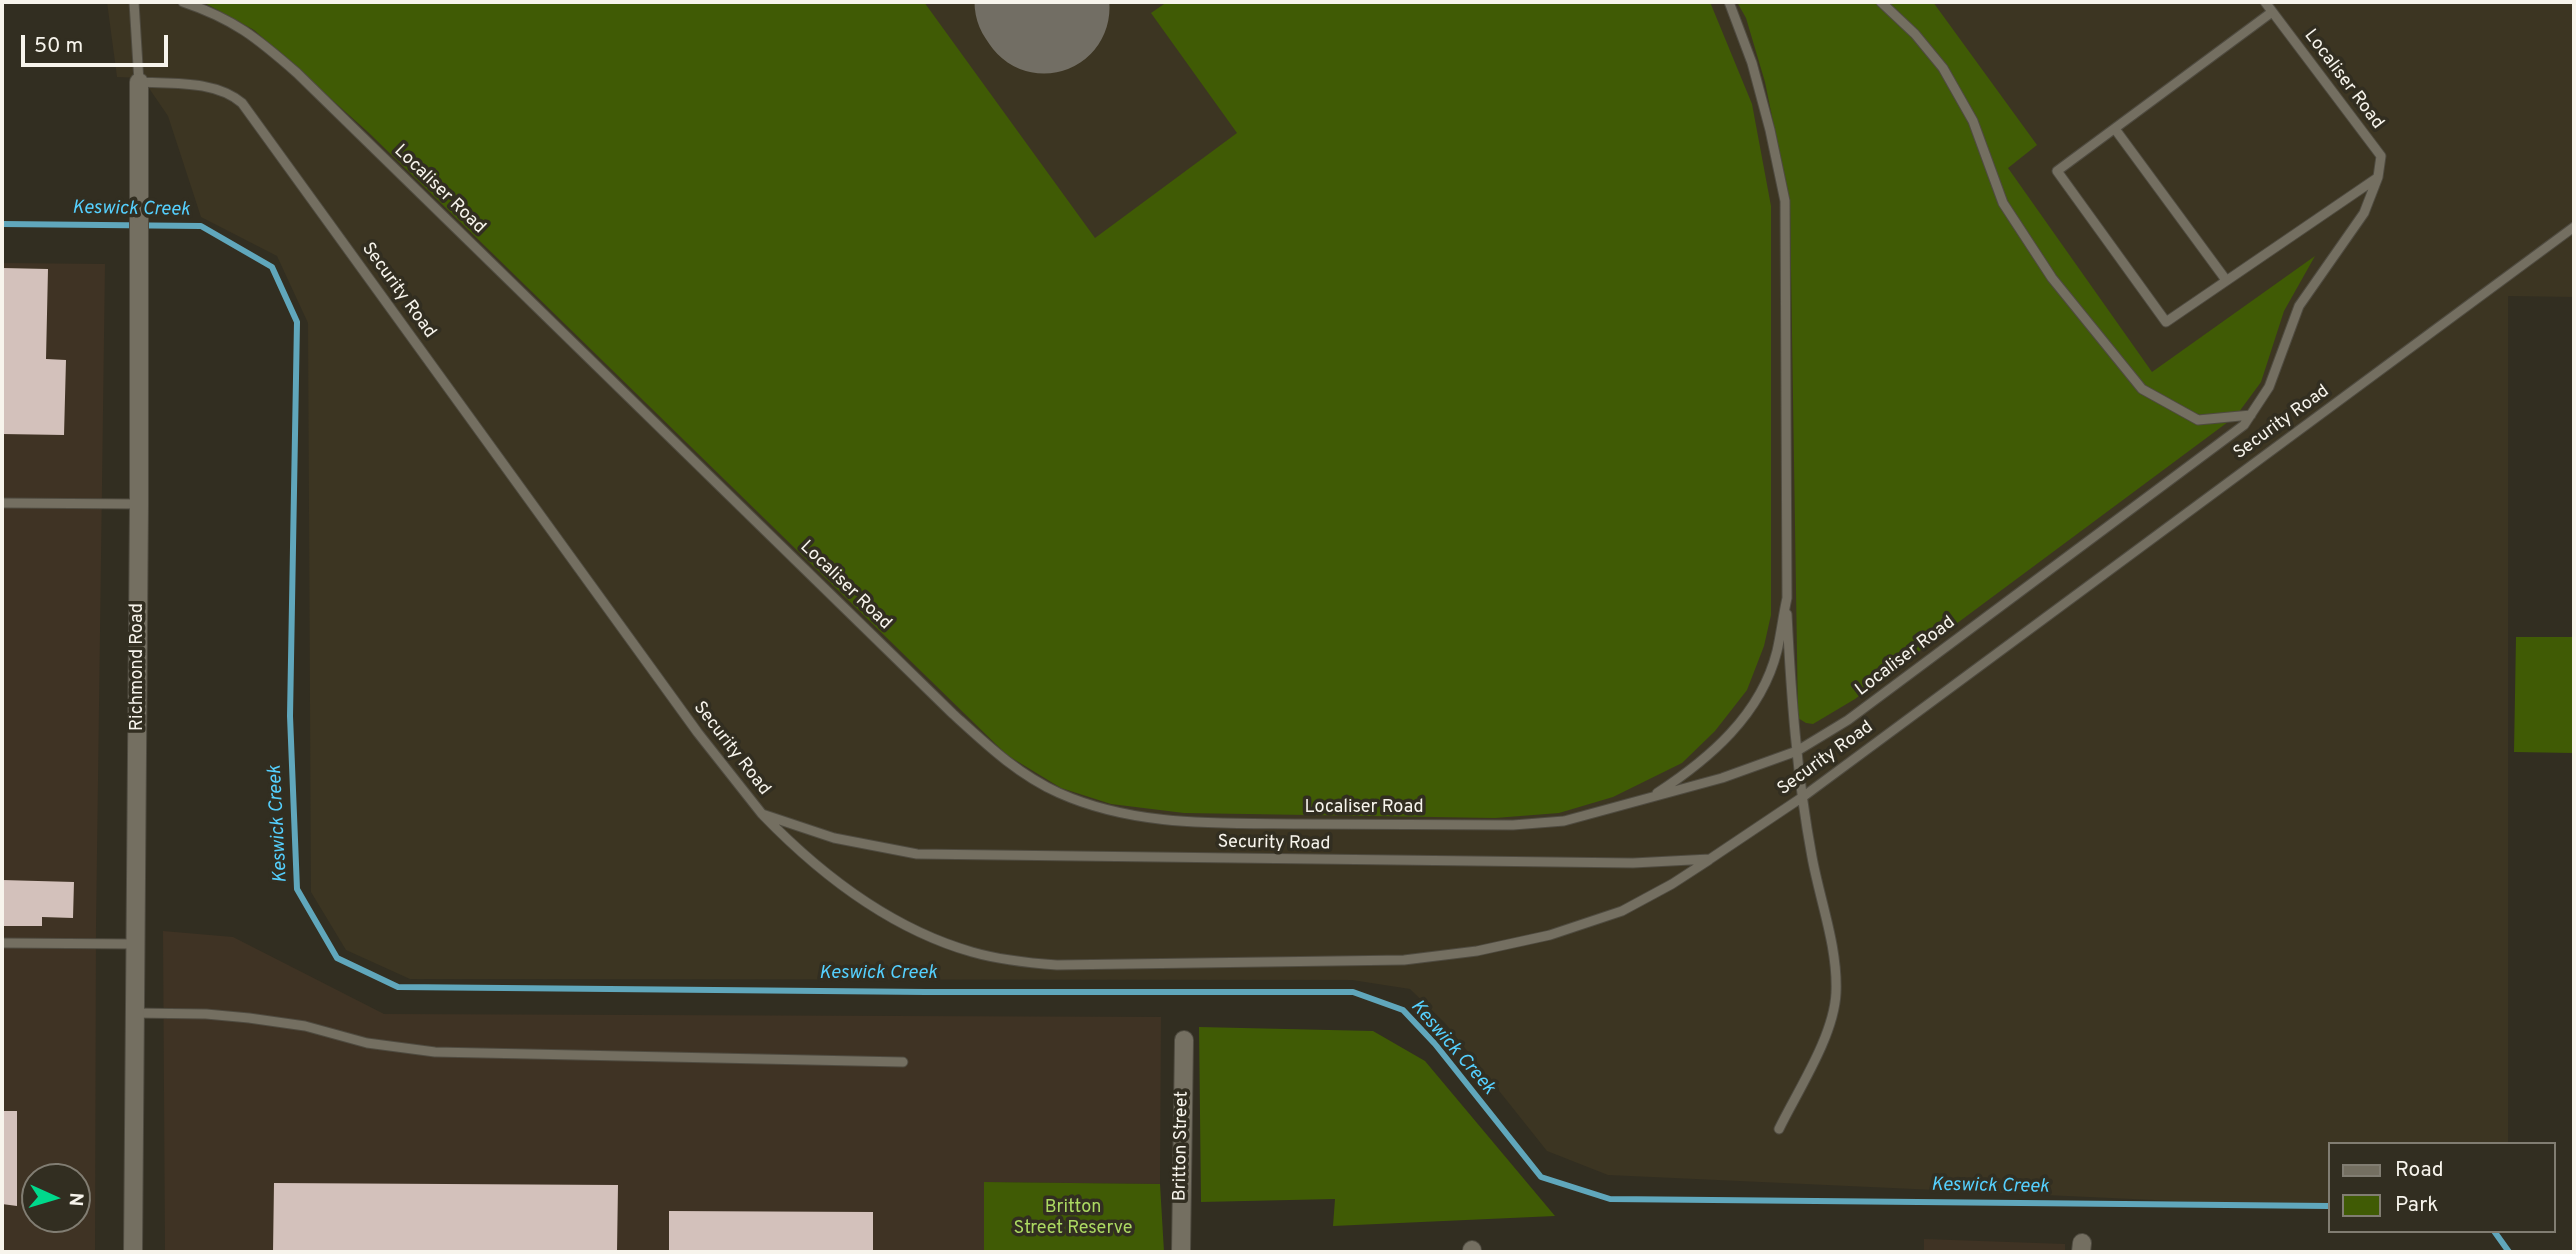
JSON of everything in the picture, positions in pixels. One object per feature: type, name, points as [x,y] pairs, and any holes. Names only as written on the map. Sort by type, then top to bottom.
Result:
[{"type":"street","name":"Richmond Road","points":[[133,1252],[139,504],[139,82]]},
{"type":"street","name":"Britton Street","points":[[1181,1252],[1184,1040]]},
{"type":"lane","points":[[134,2],[139,82]]},
{"type":"lane","name":"Localiser Road","points":[[183,2],[213,12],[254,35],[297,73],[953,713],[999,756],[1027,776],[1060,793],[1101,808],[1144,818],[1197,823],[1513,825],[1564,821],[1722,778],[1797,751],[1848,720],[2244,425],[2269,387],[2299,306],[2364,212],[2378,177],[2381,156],[2265,2]]},
{"type":"lane","points":[[1729,2],[1752,63],[1785,201],[1787,598],[1797,751],[1812,857],[1834,957],[1836,993],[1830,1021],[1818,1050],[1779,1129]]},
{"type":"lane","points":[[1881,2],[1915,34],[1948,77],[1973,121],[2003,203],[2052,278],[2142,389],[2198,420],[2250,415]]},
{"type":"lane","points":[[2272,12],[2057,172],[2166,322],[2378,177]]},
{"type":"lane","name":"Security Road","points":[[139,82],[182,84],[220,90],[231,94],[242,103],[698,733],[762,814],[834,838],[917,854],[1633,863],[1710,859],[1804,796],[2574,227]]},
{"type":"lane","points":[[2115,129],[2226,280]]},
{"type":"lane","points":[[2,503],[139,504]]},
{"type":"lane","points":[[1649,798],[1712,754],[1756,700],[1777,652],[1787,598]]},
{"type":"lane","points":[[762,814],[798,851],[846,888],[888,914],[941,941],[972,952],[1015,962],[1057,965],[1404,960],[1477,951],[1550,935],[1622,911],[1672,884],[1710,859]]},
{"type":"lane","points":[[2,943],[135,944]]},
{"type":"lane","points":[[134,1013],[206,1014],[249,1018],[305,1026],[367,1043],[435,1052],[903,1062]]},
{"type":"shaded area","points":[[107,2],[2574,2],[2574,297],[2508,296],[2508,1142],[2328,1142],[2328,1208],[1608,1175],[1547,1151],[1445,1023],[1410,989],[1352,980],[410,979],[346,950],[311,892],[308,323],[277,256],[201,217],[168,116],[142,78],[117,77]]},
{"type":"shaded area","points":[[2,263],[105,264],[96,927],[95,1252],[2,1252]]},
{"type":"shaded area","points":[[163,931],[233,937],[384,1014],[1161,1017],[1160,1184],[985,1182],[984,1252],[165,1252]]},
{"type":"shaded area","points":[[1924,1239],[2065,1244],[2065,1252],[1924,1252]]},
{"type":"green space","points":[[203,2],[924,2],[1095,238],[1237,133],[1151,13],[1167,2],[1710,2],[1752,104],[1771,206],[1771,615],[1764,646],[1747,690],[1715,731],[1682,763],[1613,797],[1559,813],[1495,818],[1184,813],[1111,804],[1061,788],[1007,755],[368,132],[254,30]]},
{"type":"green space","points":[[1737,2],[1933,2],[2037,145],[2008,168],[2152,372],[2315,256],[2284,311],[2261,382],[2236,416],[1855,699],[1813,724],[1798,718],[1790,205],[1765,82],[1746,18]]},
{"type":"green space","points":[[2516,637],[2574,637],[2574,753],[2514,752]]},
{"type":"green space","points":[[1199,1027],[1373,1031],[1425,1061],[1555,1216],[1333,1226],[1335,1199],[1201,1202]]},
{"type":"green space","name":"Britton Street Reserve","points":[[984,1182],[1160,1184],[1164,1252],[984,1252]]},
{"type":"building","points":[[2,268],[48,269],[46,359],[66,360],[64,435],[2,434]]},
{"type":"building","points":[[2,880],[74,882],[73,918],[42,917],[42,926],[2,926]]},
{"type":"building","points":[[2,1111],[17,1111],[17,1206],[2,1204]]},
{"type":"building","points":[[274,1183],[618,1185],[617,1252],[273,1252]]},
{"type":"building","points":[[669,1211],[873,1212],[873,1252],[669,1252]]},
{"type":"waterway","name":"Keswick Creek","points":[[2,224],[201,226],[272,267],[297,322],[290,716],[297,889],[337,958],[398,987],[926,992],[1353,992],[1403,1010],[1435,1044],[1541,1177],[1610,1199],[2328,1206]]},
{"type":"waterway","name":"Keswick Creek","points":[[2495,1233],[2509,1252]]},
{"type":"taxiway","points":[[1044,8],[1053,2]]},
{"type":"runway","points":[[1040,2],[1044,8]]}]
